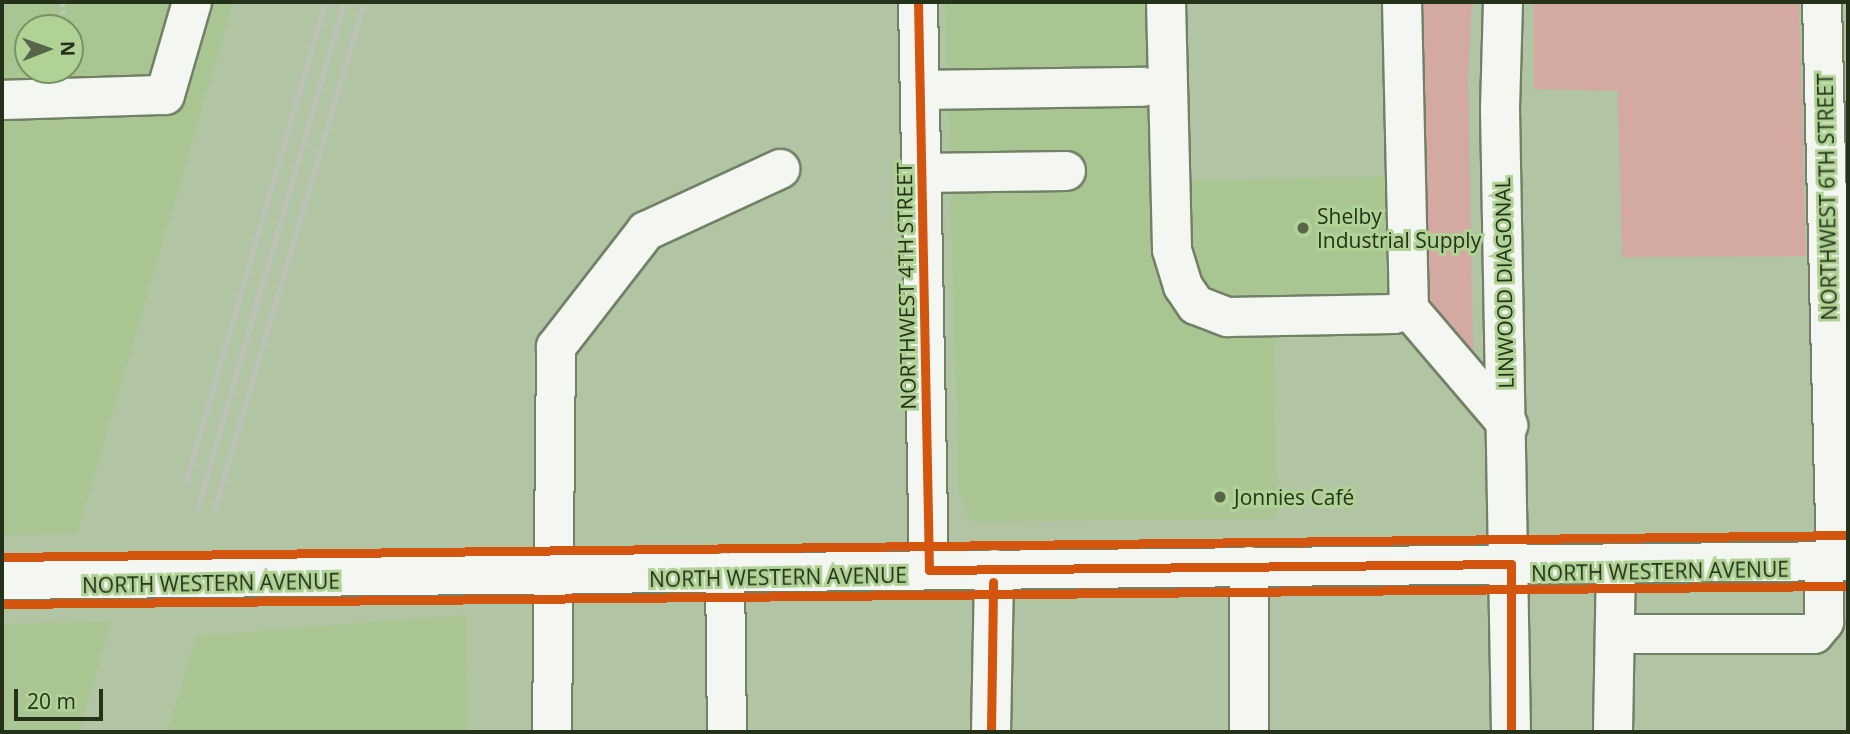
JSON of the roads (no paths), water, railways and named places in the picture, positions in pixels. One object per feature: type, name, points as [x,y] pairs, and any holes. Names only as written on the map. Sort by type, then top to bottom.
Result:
[{"type":"main road","points":[[2,100],[165,95],[192,2]]},
{"type":"main road","name":"NORTHWEST 4TH STREET","points":[[918,2],[929,570]]},
{"type":"main road","points":[[1166,2],[1172,250],[1183,286],[1196,306],[1228,317],[1394,314],[1408,302]]},
{"type":"main road","points":[[1402,2],[1408,302],[1508,425]]},
{"type":"main road","name":"LINWOOD DIAGONAL","points":[[1503,2],[1500,108],[1511,564],[1511,732]]},
{"type":"main road","name":"NORTHWEST 6TH STREET","points":[[1615,634],[1814,635],[1824,622],[1836,561],[1822,2]]},
{"type":"main road","points":[[920,90],[1143,87]]},
{"type":"main road","points":[[552,732],[556,347],[646,231],[780,169]]},
{"type":"main road","points":[[921,173],[1066,171]]},
{"type":"main road","name":"NORTH WESTERN AVENUE","points":[[2,580],[1836,561]]},
{"type":"main road","points":[[1613,732],[1616,563]]},
{"type":"main road","points":[[1249,566],[1249,732]]},
{"type":"main road","points":[[991,732],[994,569]]},
{"type":"main road","points":[[725,572],[727,732]]},
{"type":"railway","points":[[186,481],[325,2]]},
{"type":"railway","points":[[197,509],[344,2]]},
{"type":"railway","points":[[215,507],[364,2]]},
{"type":"place","name":"Shelby Industrial Supply","points":[[1303,228]]},
{"type":"place","name":"Jonnies Café","points":[[1220,497]]}]
